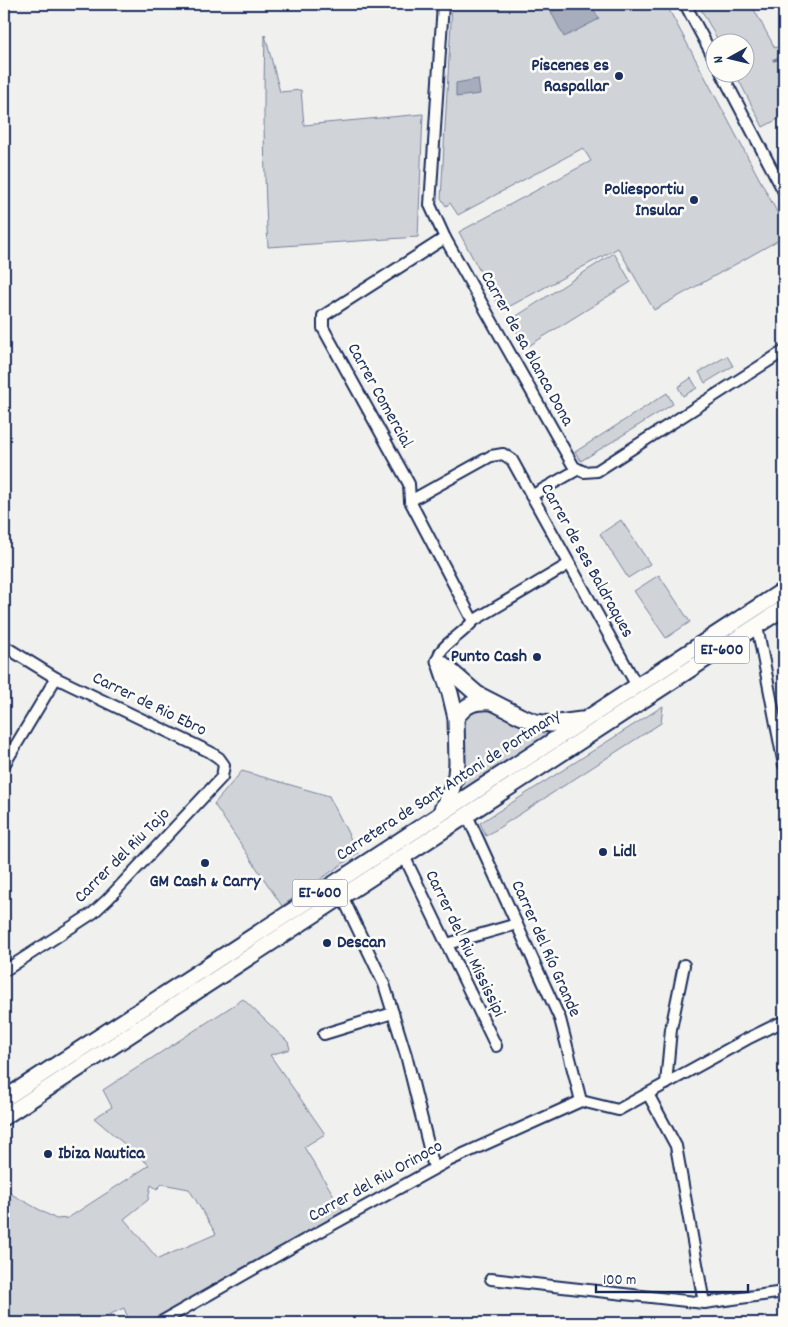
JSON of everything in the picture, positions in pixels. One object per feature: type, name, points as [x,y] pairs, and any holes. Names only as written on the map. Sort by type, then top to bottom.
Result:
[{"type":"main road","name":"Carretera de Sant Antoni de Portmany","points":[[4,1099],[784,590]]},
{"type":"main road","name":"EI-600","points":[[757,626],[784,608]]},
{"type":"main road","name":"Carretera de Sant Antoni de Portmany","points":[[4,1117],[757,626]]},
{"type":"main road","points":[[439,661],[477,694],[535,722],[551,724],[585,720]]},
{"type":"main road","points":[[439,661],[456,718],[456,775],[439,816]]},
{"type":"main road","points":[[456,718],[465,707],[472,703],[480,701],[493,702]]},
{"type":"street","name":"Carrer de sa Blanca Dona","points":[[443,4],[430,205],[445,238],[577,470]]},
{"type":"street","points":[[684,4],[706,44]]},
{"type":"street","points":[[726,82],[784,192]]},
{"type":"street","name":"Carrer Comercial","points":[[445,238],[323,316],[323,328],[408,484],[410,501],[473,621]]},
{"type":"street","points":[[531,496],[577,470],[584,472],[596,471],[784,351]]},
{"type":"street","name":"Carrer de ses Baldraques","points":[[410,501],[491,456],[503,454],[512,460],[637,686]]},
{"type":"street","points":[[439,661],[439,654],[442,649],[473,621],[570,564]]},
{"type":"street","points":[[757,626],[784,765]]},
{"type":"street","name":"Carrer de Rio Ebro","points":[[4,646],[56,678],[210,752],[219,758],[224,765]]},
{"type":"street","points":[[4,765],[56,678]]},
{"type":"street","name":"Carrer del Riu Tajo","points":[[4,971],[93,913],[108,899],[222,777],[224,765]]},
{"type":"street","name":"Carrer del Río Grande","points":[[467,815],[560,1019],[581,1100]]},
{"type":"street","name":"Carrer del Riu Mississipi","points":[[404,856],[496,1046]]},
{"type":"street","points":[[342,896],[384,984],[406,1055],[434,1168]]},
{"type":"street","points":[[447,944],[517,924]]},
{"type":"street","points":[[666,1084],[671,1029],[684,965]]},
{"type":"street","points":[[324,1034],[393,1013]]},
{"type":"street","points":[[581,1100],[618,1110],[784,1021]]},
{"type":"street","points":[[648,1094],[676,1146],[704,1303]]},
{"type":"street","name":"Carrer del Riu Orinoco","points":[[159,1323],[434,1168],[581,1100]]},
{"type":"street","points":[[491,1279],[704,1303],[784,1292]]},
{"type":"shaded area","points":[[452,4],[666,4],[784,225],[784,237],[654,310],[618,248],[501,311],[459,232],[591,161],[583,148],[458,215],[450,203],[446,206],[441,198]]},
{"type":"shaded area","points":[[698,4],[751,4],[775,48],[784,44],[784,116],[763,127],[740,82],[756,82],[756,32],[713,32]]},
{"type":"shaded area","points":[[265,35],[280,92],[301,90],[304,125],[423,114],[418,237],[268,247],[264,141]]},
{"type":"shaded area","points":[[614,253],[631,282],[527,347],[509,321]]},
{"type":"shaded area","points":[[727,356],[733,366],[705,383],[699,372]]},
{"type":"shaded area","points":[[691,378],[697,388],[683,396],[678,387]]},
{"type":"shaded area","points":[[667,393],[673,404],[581,461],[575,452]]},
{"type":"shaded area","points":[[621,520],[650,564],[628,578],[600,534]]},
{"type":"shaded area","points":[[659,575],[690,622],[666,638],[634,591]]},
{"type":"shaded area","points":[[663,706],[661,723],[486,836],[480,823]]},
{"type":"shaded area","points":[[486,707],[558,728],[455,796],[457,748],[463,722],[467,713],[474,708]]},
{"type":"shaded area","points":[[242,771],[329,796],[358,853],[282,906],[214,804]]},
{"type":"shaded area","points":[[243,999],[288,1042],[290,1049],[270,1055],[325,1134],[304,1147],[344,1212],[238,1270],[151,1323],[130,1323],[124,1308],[91,1323],[4,1323],[4,1190],[56,1219],[68,1218],[149,1165],[94,1118],[112,1107],[103,1090]],"holes":[[[162,1184],[189,1189],[216,1234],[158,1259],[124,1219],[148,1200],[151,1185],[157,1189]]]},
{"type":"water","points":[[568,4],[591,4],[599,19],[564,37],[551,12]]},
{"type":"water","points":[[478,79],[480,94],[456,97],[456,83]]},
{"type":"waterway","points":[[774,60],[784,57]]},
{"type":"place","name":"Piscenes es Raspallar","points":[[619,76]]},
{"type":"place","name":"Poliesportiu Insular","points":[[694,200]]},
{"type":"place","name":"Punto Cash","points":[[537,657]]},
{"type":"place","name":"Lidl","points":[[603,852]]},
{"type":"place","name":"GM Cash & Carry","points":[[205,863]]},
{"type":"place","name":"Descan","points":[[327,943]]},
{"type":"place","name":"Ibiza Nautica","points":[[48,1154]]}]
